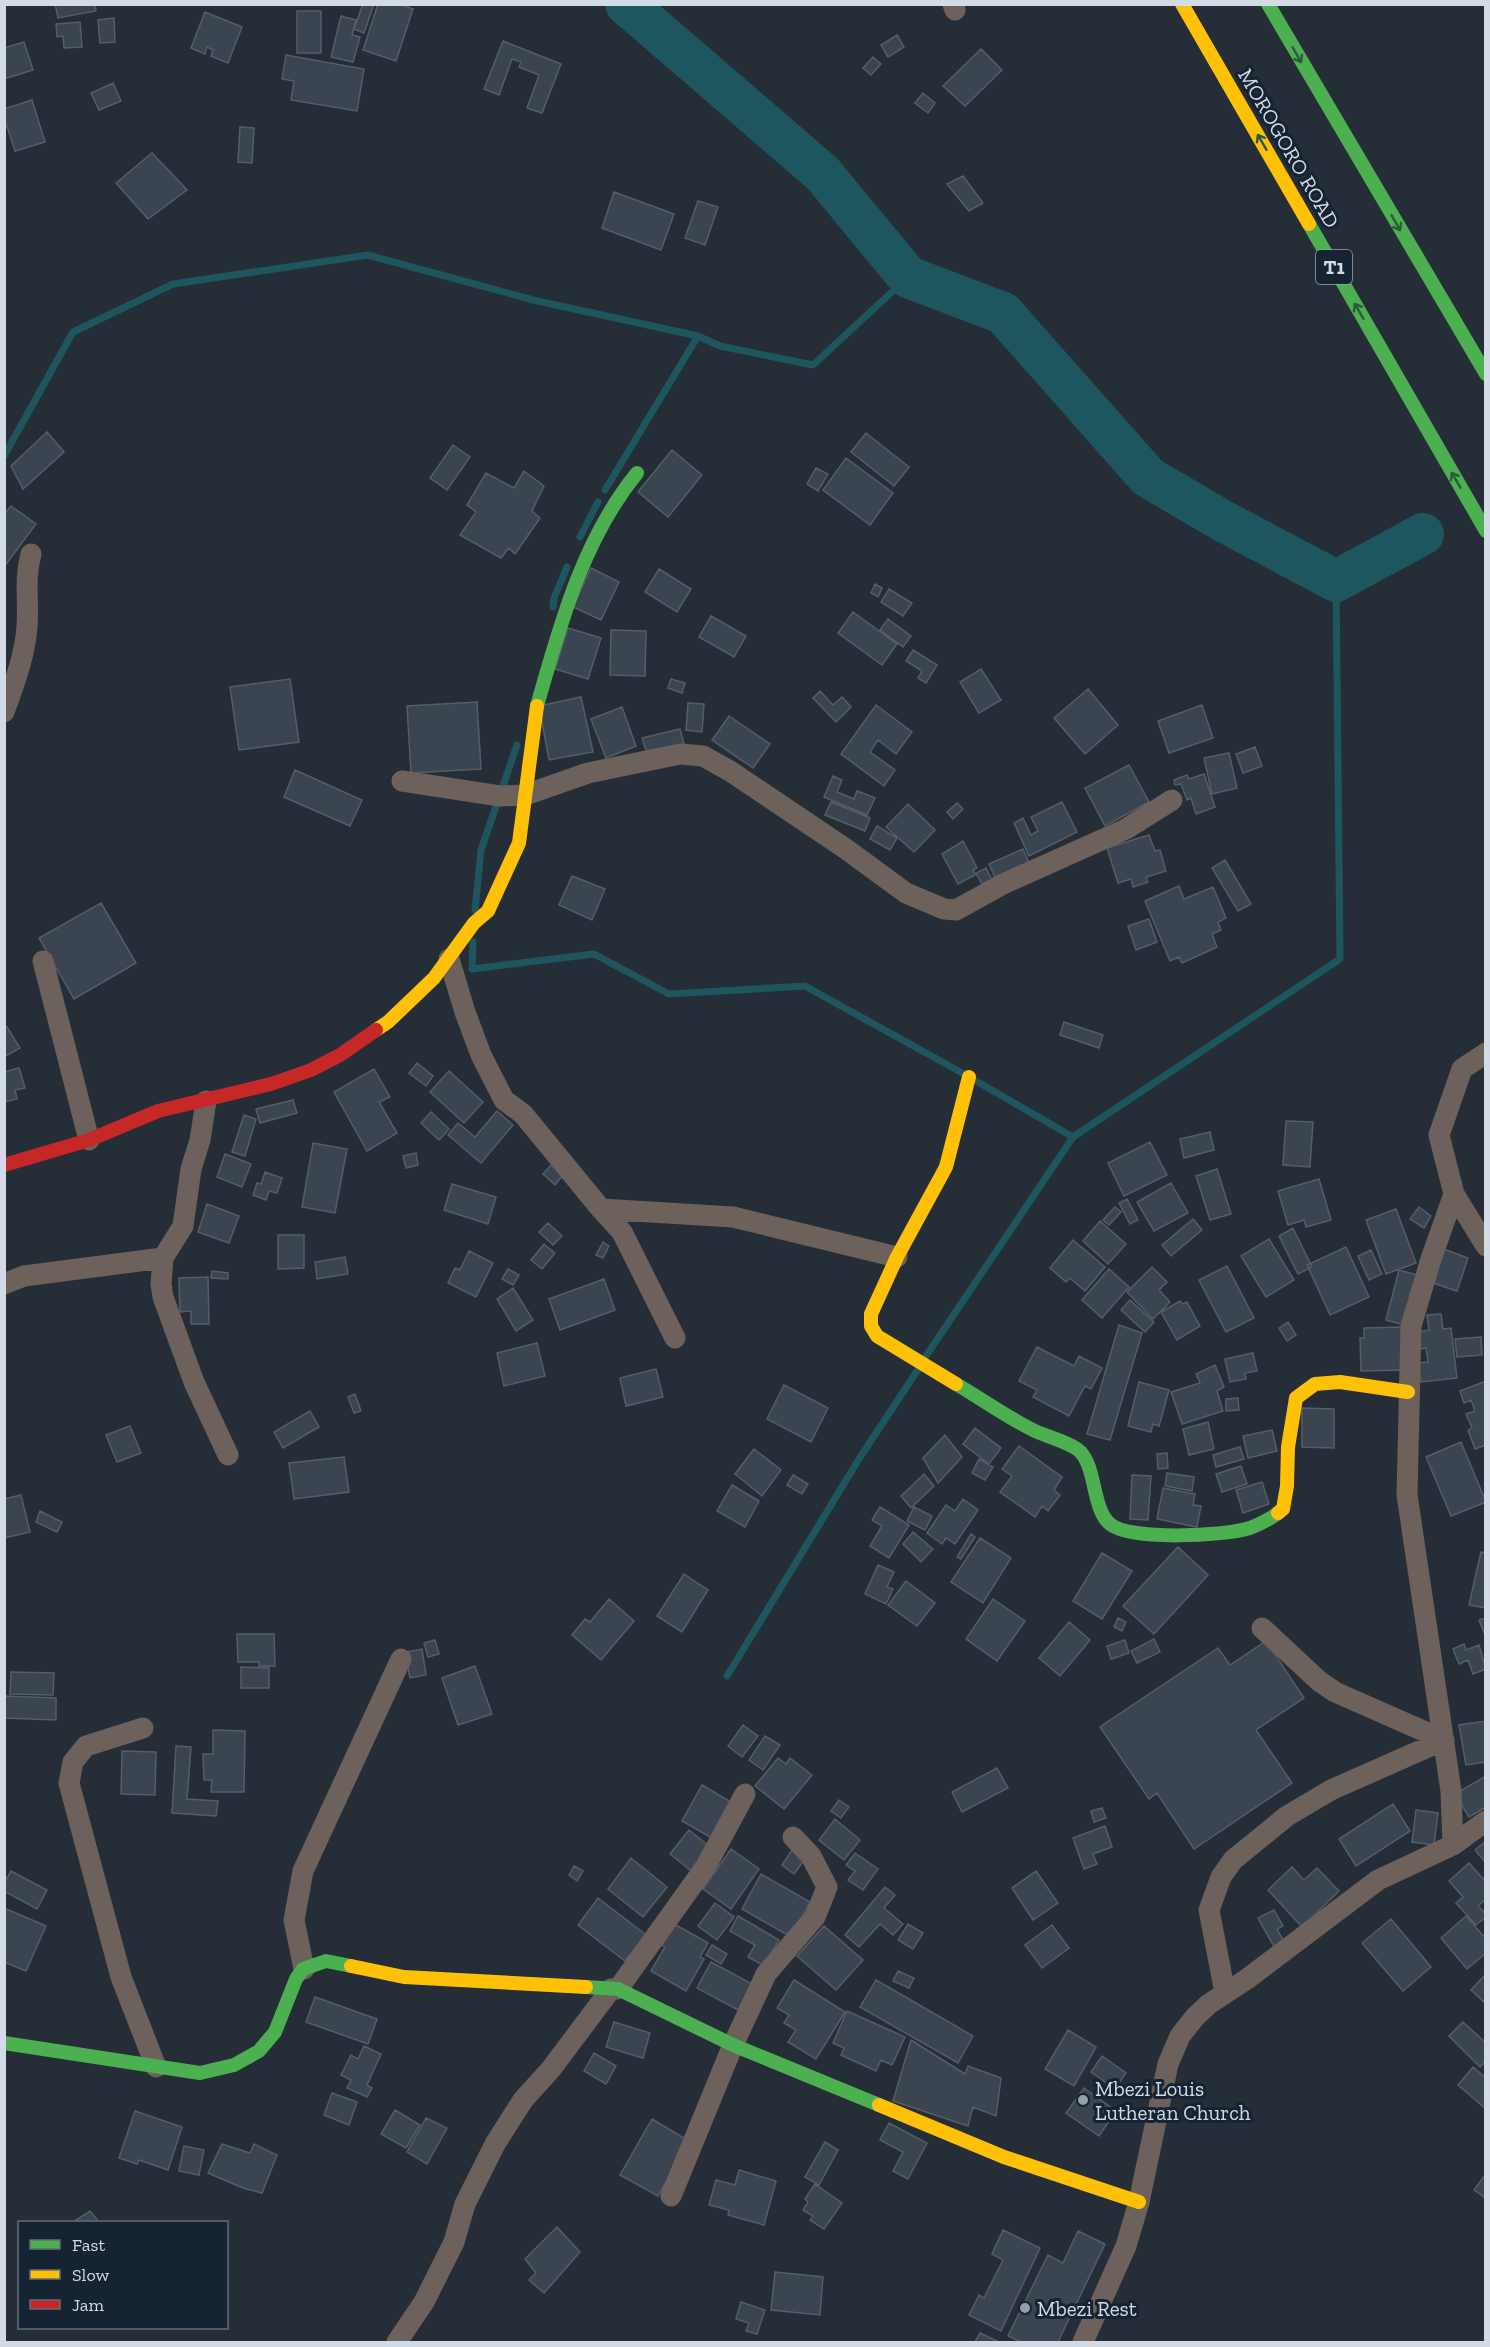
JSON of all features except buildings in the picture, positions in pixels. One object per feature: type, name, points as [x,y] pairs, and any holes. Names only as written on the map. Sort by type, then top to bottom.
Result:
[{"type":"main road","name":"MOROGORO ROAD","points":[[1182,4],[1485,531]]},
{"type":"main road","points":[[1268,4],[1485,374]]},
{"type":"main road","points":[[4,1166],[89,1140],[180,1104],[206,1101],[271,1084],[311,1070],[340,1055],[388,1022],[434,978],[474,923],[488,911],[519,843],[535,714],[566,607],[593,543],[616,499],[637,473]]},
{"type":"main road","points":[[969,1077],[946,1167],[897,1257],[871,1314],[871,1326],[877,1336],[1033,1430],[1078,1450],[1085,1460],[1101,1510],[1110,1524],[1133,1534],[1175,1536],[1247,1529],[1267,1521],[1283,1509],[1287,1486],[1288,1447],[1296,1398],[1315,1383],[1340,1382],[1408,1392]]},
{"type":"main road","points":[[4,2043],[200,2073],[229,2069],[254,2055],[274,2034],[296,1977],[315,1963],[326,1961],[404,1977],[528,1982],[614,1989],[733,2045],[1004,2157],[1139,2202]]},
{"type":"street","points":[[4,712],[18,670],[27,631],[29,600],[26,579],[31,554]]},
{"type":"street","points":[[402,781],[500,796],[525,795],[598,771],[680,754],[703,756],[730,771],[837,843],[906,893],[951,911],[1003,884],[1126,829],[1172,800]]},
{"type":"street","points":[[449,959],[481,1055],[504,1100],[523,1113],[622,1232],[675,1338]]},
{"type":"street","points":[[43,961],[89,1140]]},
{"type":"street","points":[[1485,1053],[1462,1069],[1439,1135],[1454,1194],[1485,1246]]},
{"type":"street","points":[[206,1101],[200,1140],[191,1168],[183,1226],[163,1258],[161,1284],[163,1297],[194,1382],[228,1455]]},
{"type":"street","points":[[1453,1845],[1451,1791],[1407,1495],[1411,1326],[1454,1194]]},
{"type":"street","points":[[601,1209],[733,1217],[897,1257]]},
{"type":"street","points":[[4,1284],[24,1276],[163,1258]]},
{"type":"street","points":[[1262,1628],[1319,1681],[1335,1692],[1444,1740]]},
{"type":"street","points":[[304,1969],[294,1920],[303,1871],[401,1659]]},
{"type":"street","points":[[143,1728],[86,1746],[73,1762],[69,1783],[121,1977],[156,2067]]},
{"type":"street","points":[[1225,1993],[1209,1910],[1221,1877],[1233,1860],[1287,1816],[1331,1790],[1444,1740]]},
{"type":"street","points":[[397,2343],[424,2302],[453,2242],[465,2204],[495,2144],[523,2100],[551,2069],[614,1989],[706,1866],[746,1794]]},
{"type":"street","points":[[1083,2343],[1126,2246],[1139,2202],[1168,2064],[1180,2036],[1209,2004],[1318,1926],[1377,1880],[1453,1845],[1485,1821]]},
{"type":"street","points":[[671,2196],[733,2045],[766,1974],[815,1917],[827,1887],[811,1856],[793,1838]]},
{"type":"waterway","points":[[626,4],[823,174],[908,277],[1003,313],[1148,477],[1223,521],[1336,581],[1423,534]]},
{"type":"waterway","points":[[4,456],[73,332],[173,284],[368,255],[533,300],[698,336],[720,346],[813,365],[908,277]]},
{"type":"waterway","points":[[605,490],[698,336]]},
{"type":"waterway","points":[[580,537],[598,502]]},
{"type":"waterway","points":[[553,607],[554,598],[567,567]]},
{"type":"waterway","points":[[926,1356],[1073,1137],[1340,959],[1336,581]]},
{"type":"waterway","points":[[475,910],[481,850],[517,745]]},
{"type":"waterway","points":[[473,942],[472,969],[594,954],[669,994],[805,986],[964,1074]]},
{"type":"waterway","points":[[976,1081],[1073,1137]]},
{"type":"waterway","points":[[727,1676],[859,1459],[919,1368]]},
{"type":"traffic: fast","points":[[1268,4],[1486,374]]},
{"type":"traffic: fast","points":[[1309,224],[1486,531]]},
{"type":"traffic: fast","points":[[537,706],[575,584],[602,526],[637,473]]},
{"type":"traffic: fast","points":[[956,1384],[1025,1426],[1077,1449],[1088,1464],[1104,1517],[1110,1524],[1121,1529],[1156,1535],[1220,1533],[1250,1528],[1278,1513]]},
{"type":"traffic: fast","points":[[4,2043],[200,2073],[234,2065],[259,2051],[275,2032],[296,1979],[303,1969],[326,1961],[351,1966]]},
{"type":"traffic: fast","points":[[586,1987],[618,1989],[733,2045],[879,2105]]},
{"type":"traffic: slow","points":[[1182,4],[1309,224]]},
{"type":"traffic: slow","points":[[376,1030],[388,1022],[434,978],[474,923],[488,911],[519,843],[537,706]]},
{"type":"traffic: slow","points":[[956,1384],[877,1336],[871,1326],[871,1314],[897,1257],[946,1167],[969,1077]]},
{"type":"traffic: slow","points":[[1278,1513],[1283,1509],[1287,1486],[1288,1447],[1296,1398],[1315,1384],[1340,1382],[1408,1392]]},
{"type":"traffic: slow","points":[[351,1966],[404,1977],[586,1987]]},
{"type":"traffic: slow","points":[[879,2105],[1004,2157],[1139,2202]]},
{"type":"traffic: jam","points":[[4,1165],[89,1140],[158,1111],[271,1084],[311,1070],[340,1055],[376,1030]]},
{"type":"place","name":"Mbezi Louis Lutheran Church","points":[[1083,2100]]},
{"type":"place","name":"Mbezi Rest","points":[[1025,2308]]}]
